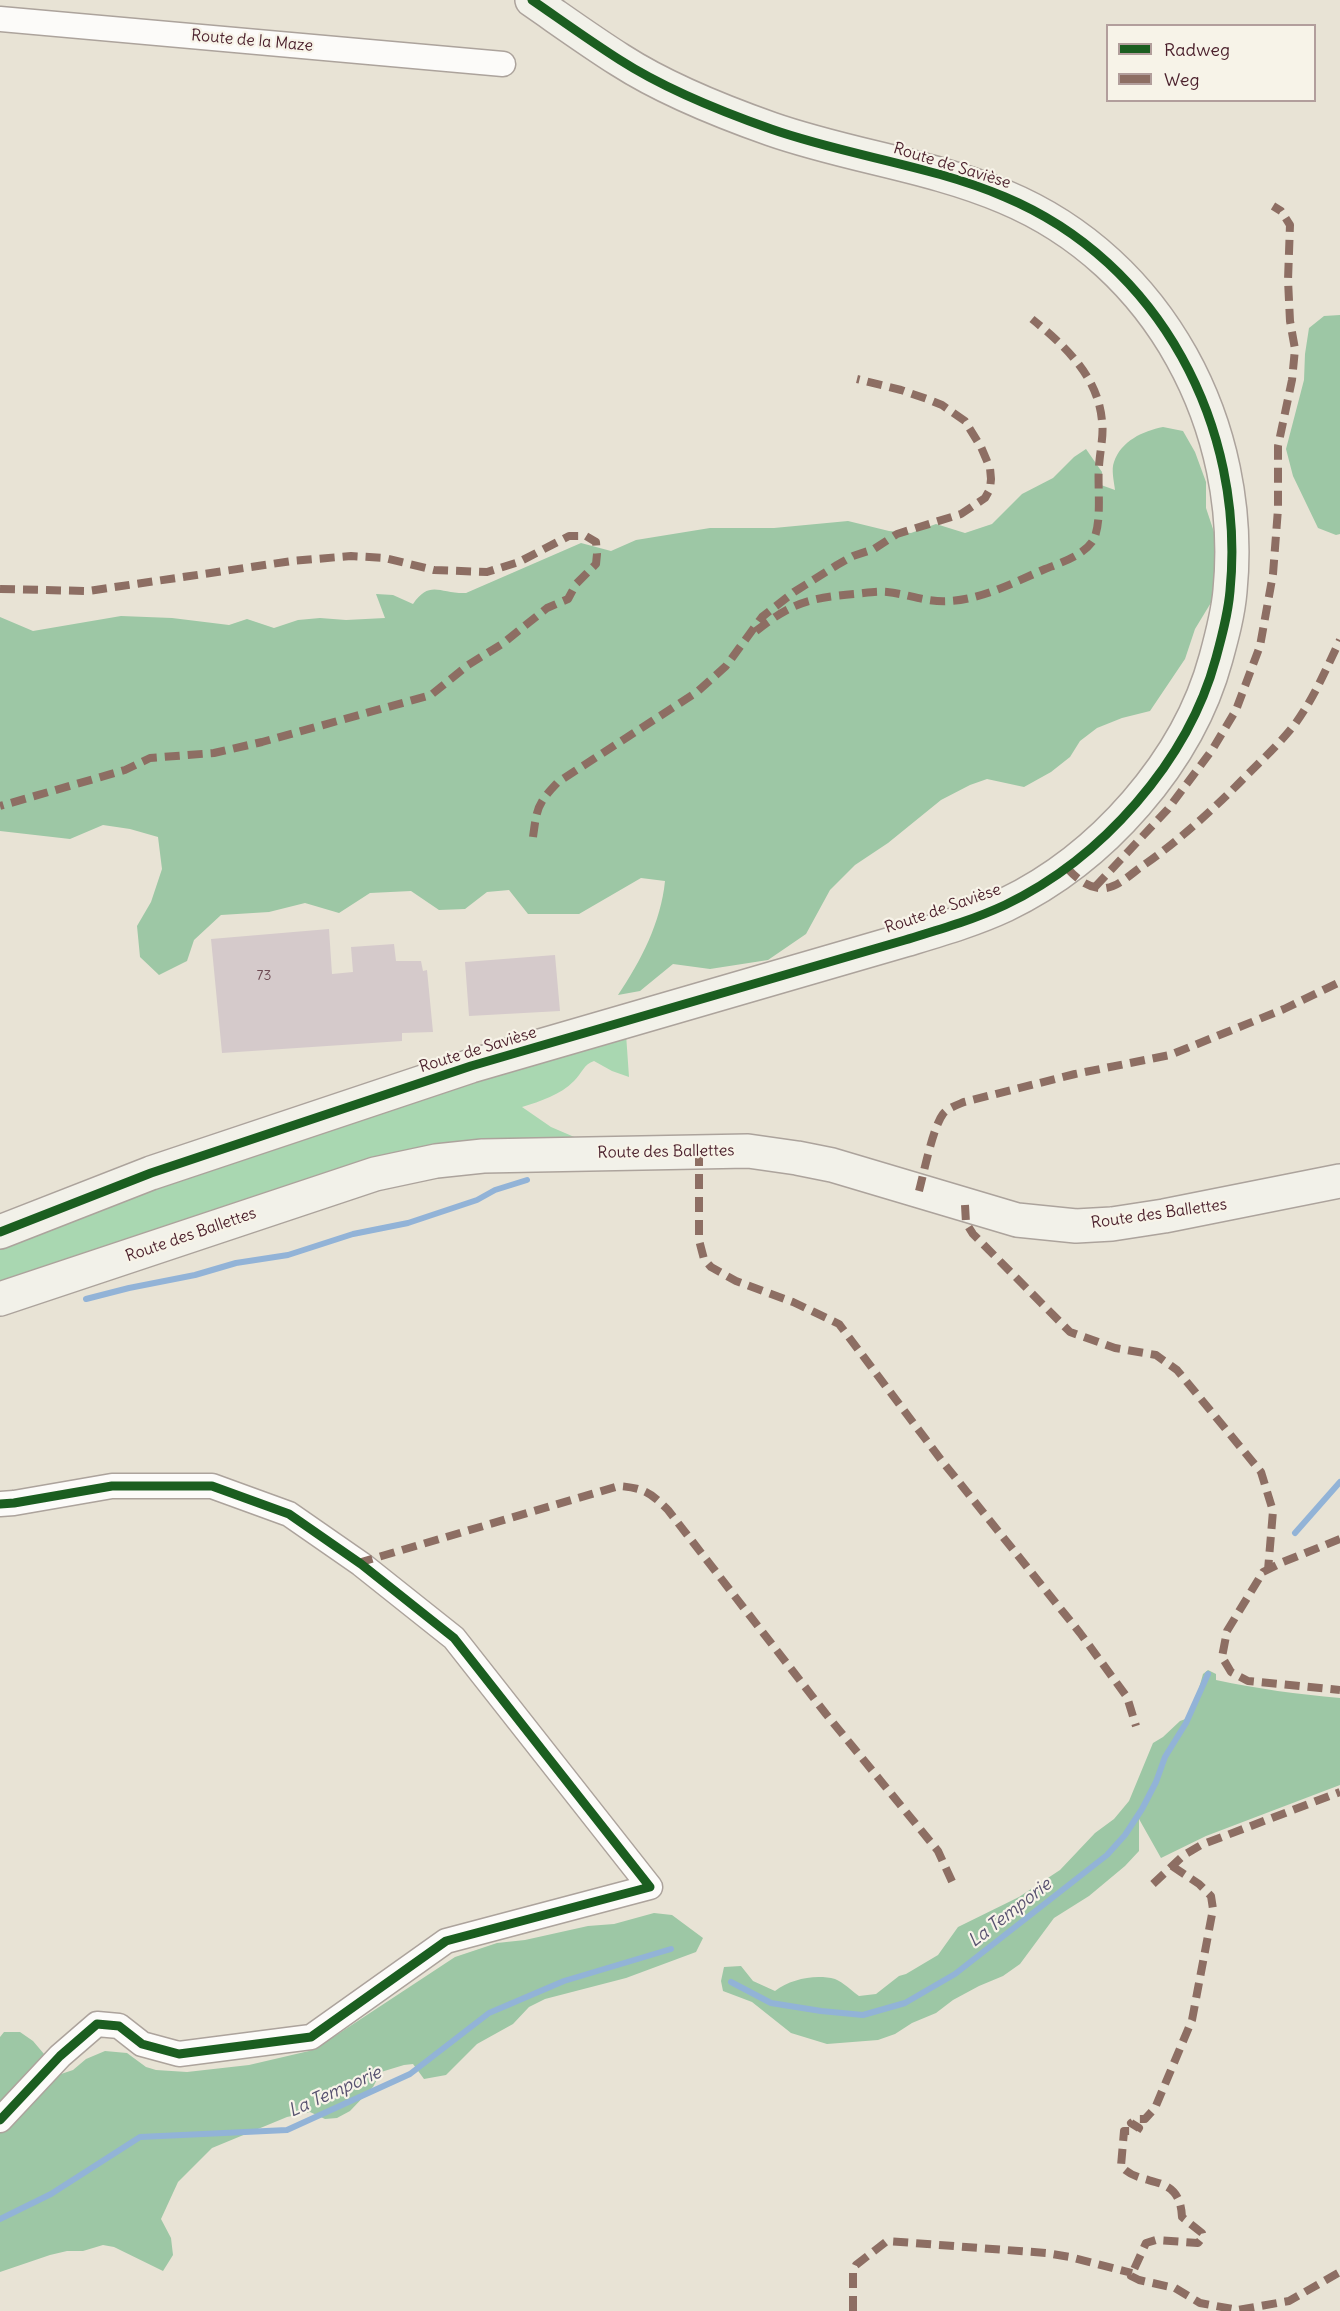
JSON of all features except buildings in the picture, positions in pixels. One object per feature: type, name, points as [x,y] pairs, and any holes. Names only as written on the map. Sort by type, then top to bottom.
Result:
[{"type":"street","name":"Route de Savièse","points":[[0,1232],[151,1173],[471,1066],[937,930],[1004,906],[1045,884],[1076,862],[1121,819],[1155,780],[1198,707],[1214,665],[1230,593],[1231,534],[1224,474],[1215,436],[1194,380],[1158,318],[1132,287],[1077,238],[1007,197],[959,180],[783,133],[718,108],[622,62],[532,0]]},
{"type":"street","name":"Route de la Maze","points":[[0,19],[503,64]]},
{"type":"street","name":"Route des Ballettes","points":[[0,1299],[375,1174],[436,1161],[483,1156],[719,1151],[772,1154],[806,1159],[870,1175],[1017,1220],[1076,1226],[1112,1224],[1164,1216],[1340,1181]]},
{"type":"street","points":[[0,1504],[112,1486],[212,1486],[289,1514],[361,1564],[454,1638],[650,1887],[446,1941],[311,2037],[179,2054],[142,2044],[119,2026],[97,2024],[60,2056],[0,2120]]},
{"type":"green space","points":[[1340,315],[1340,534],[1336,535],[1318,528],[1293,476],[1286,449],[1304,380],[1309,328],[1324,316]]},
{"type":"green space","points":[[1163,427],[1183,431],[1195,452],[1206,482],[1206,508],[1214,532],[1217,561],[1212,601],[1195,629],[1185,659],[1150,711],[1122,718],[1097,728],[1080,741],[1070,757],[1051,772],[1024,787],[987,779],[941,800],[888,843],[855,865],[830,890],[806,934],[768,960],[710,969],[673,964],[640,991],[618,995],[649,941],[663,896],[665,881],[641,878],[579,914],[528,914],[509,890],[487,892],[465,909],[439,910],[411,891],[370,893],[339,913],[305,903],[269,912],[221,915],[194,940],[187,961],[159,975],[140,957],[137,926],[151,902],[162,869],[158,837],[130,829],[103,825],[70,839],[0,831],[0,617],[33,631],[121,616],[172,618],[229,625],[247,619],[274,628],[298,620],[320,618],[346,620],[385,618],[376,594],[393,595],[413,604],[419,596],[430,590],[466,593],[581,543],[611,551],[636,540],[710,528],[774,528],[848,521],[889,531],[911,533],[936,524],[965,533],[992,524],[1022,494],[1053,478],[1074,457],[1086,449],[1102,472],[1101,485],[1115,490],[1113,465],[1122,448],[1141,434]]},
{"type":"green space","points":[[626,1034],[629,1077],[594,1061],[588,1064],[563,1090],[522,1107],[551,1127],[579,1139],[522,1144],[0,1289],[0,1244],[97,1207],[364,1115]]},
{"type":"green space","points":[[1208,1670],[1216,1674],[1216,1680],[1278,1691],[1340,1698],[1340,1785],[1206,1836],[1161,1858],[1139,1819],[1139,1851],[1089,1896],[1054,1918],[1020,1964],[1003,1976],[953,2000],[936,2013],[878,2040],[827,2044],[791,2033],[752,2002],[723,1991],[721,1981],[724,1967],[741,1966],[753,1981],[775,1991],[796,1981],[819,1977],[838,1980],[859,1996],[876,1994],[899,1976],[938,1955],[958,1927],[1019,1897],[1060,1870],[1095,1833],[1114,1819],[1129,1801],[1153,1743],[1180,1721],[1191,1717],[1203,1674]]},
{"type":"green space","points":[[654,1913],[672,1915],[703,1938],[696,1952],[626,1978],[545,1999],[529,2007],[513,2024],[477,2044],[446,2075],[424,2079],[413,2064],[381,2072],[373,2087],[350,2111],[337,2118],[325,2119],[310,2112],[287,2117],[212,2148],[178,2182],[161,2219],[171,2238],[173,2255],[163,2271],[114,2247],[103,2245],[83,2251],[67,2251],[50,2255],[0,2272],[0,2037],[4,2032],[20,2032],[33,2041],[61,2074],[73,2070],[86,2059],[105,2051],[127,2053],[146,2067],[156,2070],[187,2072],[249,2065],[309,2051],[455,1957],[497,1943],[525,1940],[588,1926],[614,1924]]},
{"type":"waterway","points":[[86,1299],[195,1275],[236,1263],[288,1255],[353,1234],[408,1223],[477,1200],[495,1190],[527,1180]]},
{"type":"waterway","name":"La Temporie","points":[[1295,1533],[1340,1482]]},
{"type":"waterway","name":"La Temporie","points":[[731,1982],[771,2003],[863,2015],[905,2003],[955,1974],[1107,1855],[1125,1835],[1156,1782],[1165,1757],[1186,1723],[1208,1674]]},
{"type":"waterway","name":"La Temporie","points":[[0,2219],[51,2194],[140,2137],[287,2130],[410,2074],[489,2013],[564,1981],[671,1949]]},
{"type":"marked path","points":[[1095,887],[1168,809],[1212,750],[1236,710],[1260,646],[1273,574],[1278,509],[1278,446],[1292,380],[1295,349],[1290,321],[1288,280],[1290,225],[1281,211],[1273,206]]},
{"type":"marked path","points":[[756,631],[791,608],[825,597],[879,592],[942,601],[975,597],[1064,562],[1088,547],[1095,535],[1099,516],[1099,474],[1103,432],[1099,405],[1094,390],[1078,363],[1032,319]]},
{"type":"marked path","points":[[533,837],[539,807],[558,782],[697,692],[726,666],[762,617],[794,592],[837,565],[853,556],[874,549],[897,534],[961,514],[985,498],[990,489],[990,468],[981,447],[965,421],[942,405],[927,399],[857,379]]},
{"type":"marked path","points":[[0,589],[88,591],[292,561],[351,556],[385,558],[434,570],[487,572],[519,562],[569,536],[586,536],[596,542],[597,554],[596,564],[576,584],[568,599],[547,608],[431,695],[214,753],[150,758],[125,770],[0,806]]},
{"type":"marked path","points":[[1067,868],[1089,885],[1100,888],[1111,887],[1183,835],[1236,787],[1295,724],[1314,694],[1340,640]]},
{"type":"marked path","points":[[919,1191],[939,1120],[947,1110],[953,1107],[964,1102],[1075,1074],[1170,1055],[1284,1009],[1340,982]]},
{"type":"marked path","points":[[699,1151],[699,1240],[704,1259],[711,1267],[736,1281],[793,1302],[839,1324],[942,1461],[1080,1633],[1127,1697],[1136,1726]]},
{"type":"marked path","points":[[965,1205],[966,1223],[973,1234],[1070,1332],[1115,1348],[1156,1355],[1177,1370],[1261,1472],[1273,1511],[1268,1570]]},
{"type":"marked path","points":[[358,1563],[619,1486],[647,1492],[668,1510],[826,1714],[938,1851],[955,1888]]},
{"type":"marked path","points":[[1340,1539],[1263,1572],[1227,1631],[1222,1657],[1231,1672],[1248,1681],[1340,1690]]},
{"type":"marked path","points":[[1153,1884],[1184,1855],[1201,1845],[1340,1792]]},
{"type":"marked path","points":[[1172,1866],[1199,1884],[1211,1896],[1213,1909],[1192,2020],[1155,2108],[1145,2119],[1137,2119],[1131,2123],[1139,2128],[1137,2131],[1124,2131],[1121,2166],[1129,2173],[1158,2183],[1174,2193],[1180,2203],[1182,2217],[1202,2233],[1203,2237],[1198,2243],[1156,2240],[1146,2243],[1131,2276],[1175,2288],[1200,2303],[1238,2310],[1289,2301],[1340,2272]]},
{"type":"marked path","points":[[853,2311],[853,2272],[856,2265],[887,2241],[1046,2253],[1132,2273]]},
{"type":"cycle path","points":[[0,1232],[151,1173],[471,1066],[905,940],[1005,905],[1075,862],[1107,834],[1162,770],[1185,734],[1203,697],[1216,658],[1230,591],[1231,530],[1223,469],[1207,411],[1182,357],[1149,307],[1108,263],[1060,226],[1005,197],[948,177],[800,138],[693,99],[637,71],[532,0]]},
{"type":"cycle path","points":[[0,1504],[112,1486],[212,1486],[289,1514],[361,1564],[454,1638],[650,1887],[446,1941],[311,2037],[179,2054],[142,2044],[119,2026],[97,2024],[60,2056],[0,2120]]}]
